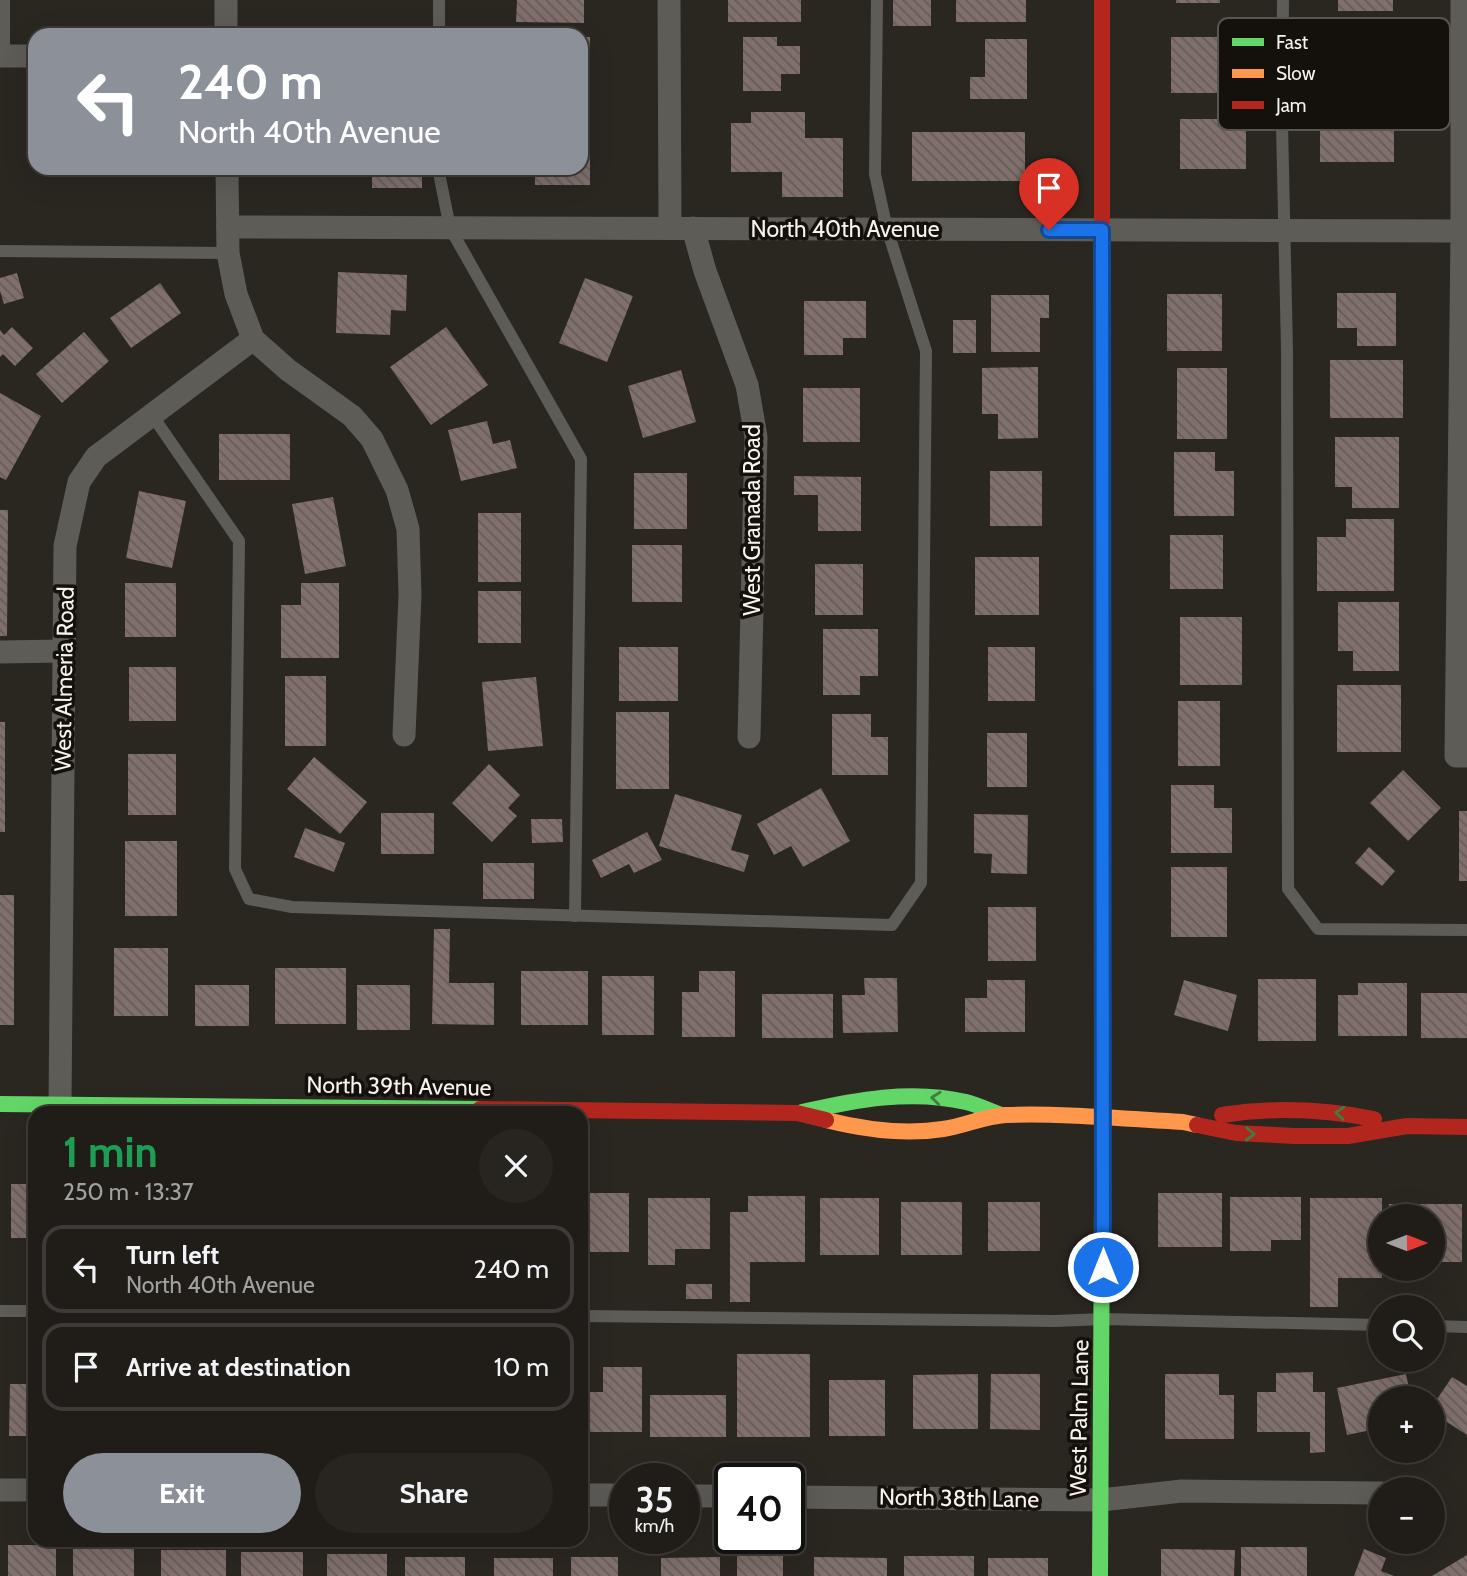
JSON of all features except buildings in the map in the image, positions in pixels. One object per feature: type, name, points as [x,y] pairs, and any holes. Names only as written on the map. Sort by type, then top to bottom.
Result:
[{"type":"street","points":[[226,0],[226,28]]},
{"type":"street","points":[[669,0],[670,229]]},
{"type":"street","name":"West Palm Lane","points":[[1100,1576],[1103,1318],[1102,0]]},
{"type":"street","points":[[1462,0],[1462,756]]},
{"type":"street","points":[[2,56],[28,56]]},
{"type":"street","points":[[228,175],[229,253],[236,294],[253,339],[288,370],[352,416],[372,439],[397,490],[408,529],[410,595],[404,735]]},
{"type":"street","name":"North 40th Avenue","points":[[228,227],[1462,231]]},
{"type":"street","name":"West Granada Road","points":[[693,229],[705,271],[747,385],[756,437],[749,737]]},
{"type":"street","name":"West Almeria Road","points":[[60,1105],[65,547],[79,482],[96,457],[253,339]]},
{"type":"street","points":[[0,652],[64,652]]},
{"type":"street","name":"North 39th Avenue","points":[[797,1113],[850,1101],[928,1097],[964,1101],[1002,1115]]},
{"type":"street","name":"North 39th Avenue","points":[[0,1104],[152,1106]]},
{"type":"street","name":"North 39th Avenue","points":[[588,1111],[797,1113],[850,1126],[898,1130],[938,1130],[1002,1115],[1183,1122],[1237,1133],[1296,1136],[1348,1136],[1407,1126],[1467,1127]]},
{"type":"street","name":"North 39th Avenue","points":[[1183,1122],[1237,1112],[1298,1111],[1353,1114],[1407,1126]]},
{"type":"street","points":[[0,1490],[28,1490]]},
{"type":"street","name":"North 38th Lane","points":[[805,1497],[1101,1500],[1182,1491],[1368,1493]]},
{"type":"street","points":[[588,1495],[609,1495]]},
{"type":"lane","points":[[2,56],[4,0]]},
{"type":"lane","points":[[439,0],[439,28]]},
{"type":"lane","points":[[152,415],[239,541],[235,869],[249,899],[292,907],[892,925],[921,883],[926,351],[887,229],[875,174],[877,0]]},
{"type":"lane","points":[[1283,0],[1283,18]]},
{"type":"lane","points":[[1283,130],[1287,350],[1288,889],[1318,929],[1467,930]]},
{"type":"lane","points":[[438,175],[450,228],[581,459],[575,916]]},
{"type":"lane","points":[[0,251],[229,253]]},
{"type":"lane","points":[[0,1311],[28,1311]]},
{"type":"lane","points":[[588,1316],[1041,1321],[1103,1318],[1368,1325]]},
{"type":"lane","points":[[1445,1326],[1467,1327]]},
{"type":"traffic: fast","points":[[1102,223],[1103,697]]},
{"type":"traffic: fast","points":[[1100,1576],[1103,1022]]},
{"type":"traffic: fast","points":[[802,1112],[863,1100],[925,1096],[966,1102],[1002,1115]]},
{"type":"traffic: fast","points":[[0,1104],[192,1106]]},
{"type":"traffic: slow","points":[[826,1120],[899,1131],[943,1129],[1006,1115],[1094,1117],[1197,1125]]},
{"type":"traffic: jam","points":[[1102,0],[1102,223]]},
{"type":"traffic: jam","points":[[1103,697],[1103,1022]]},
{"type":"traffic: jam","points":[[588,1110],[797,1113],[826,1120]]},
{"type":"traffic: jam","points":[[1222,1115],[1298,1110],[1374,1119]]},
{"type":"traffic: jam","points":[[1197,1125],[1236,1133],[1295,1136],[1348,1136],[1407,1126],[1467,1127]]},
{"type":"route","points":[[1049,230],[1102,230],[1103,1267]]}]
